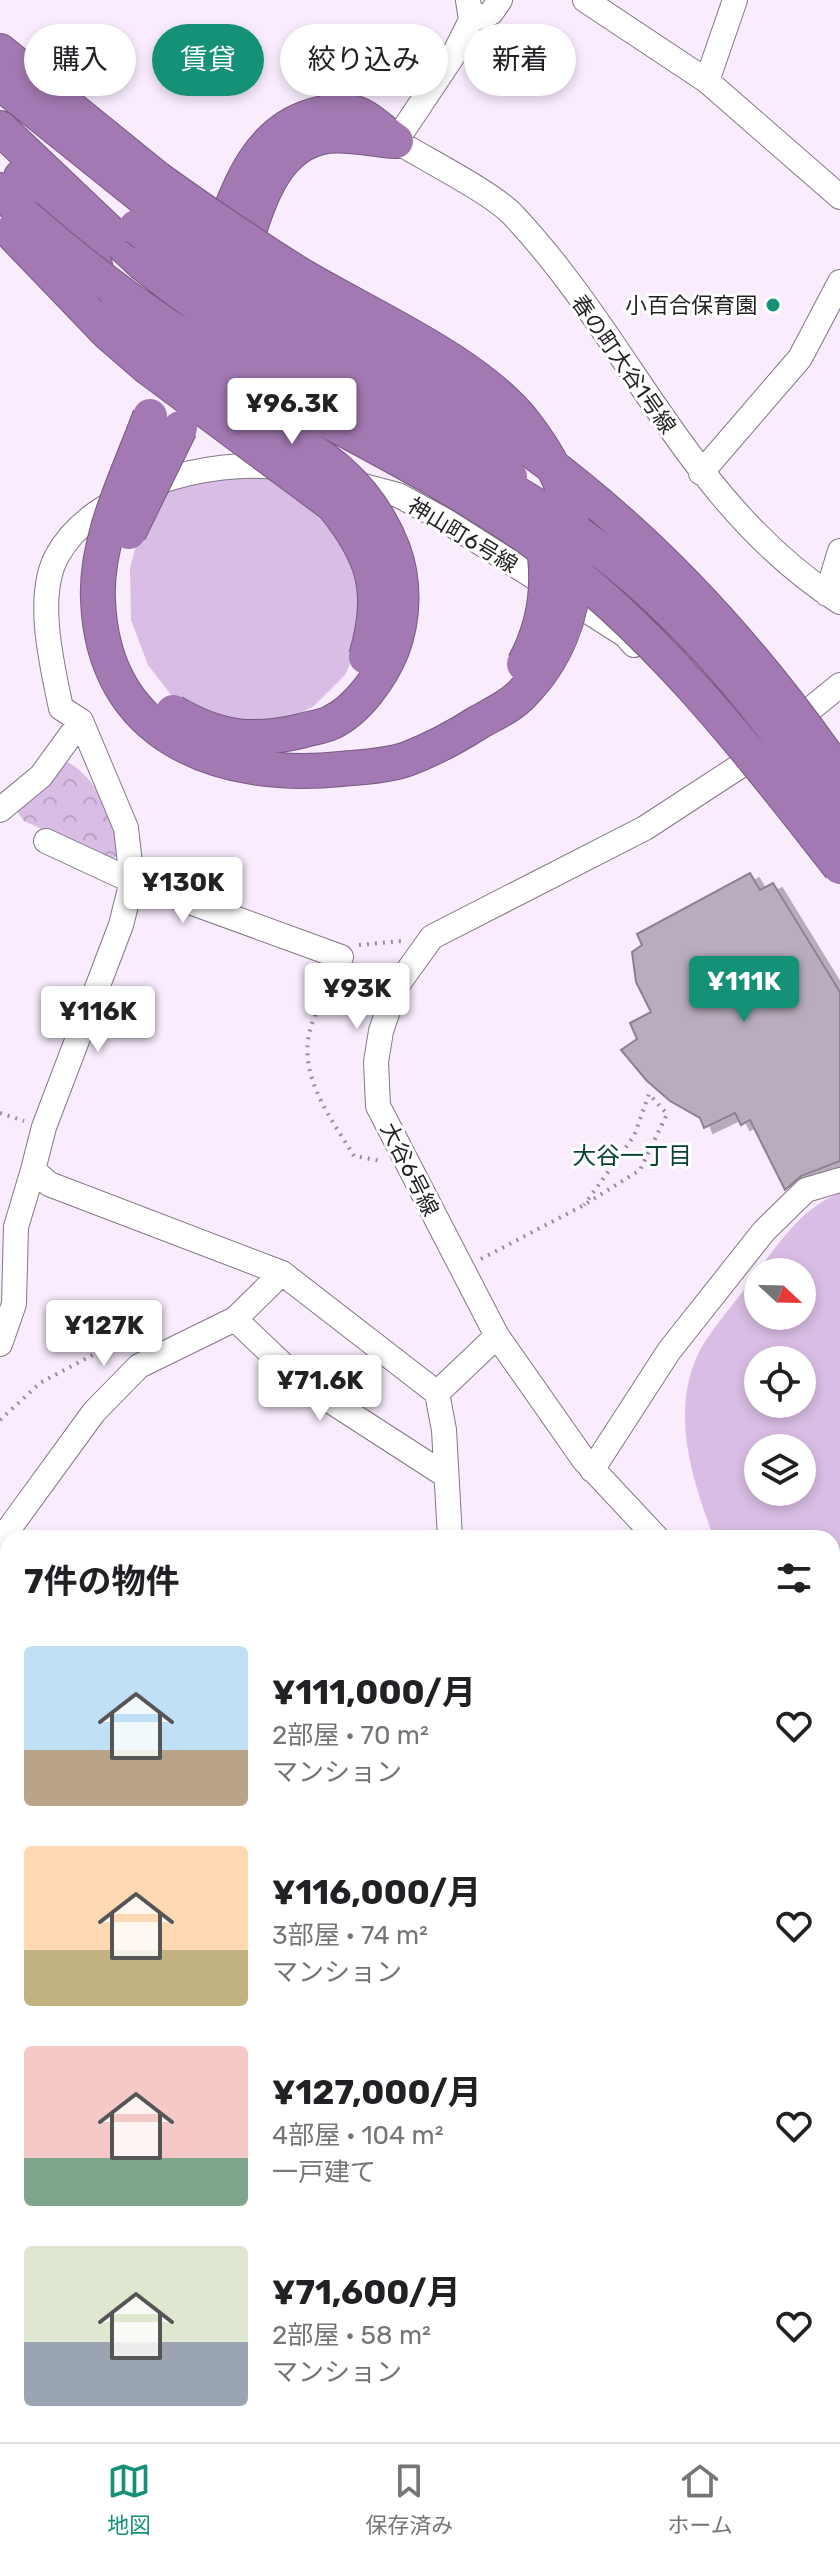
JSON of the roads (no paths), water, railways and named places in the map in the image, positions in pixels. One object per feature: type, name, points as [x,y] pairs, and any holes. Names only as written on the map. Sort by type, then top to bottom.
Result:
[{"type":"highway","points":[[0,51],[245,308],[471,440],[516,485],[533,511],[543,539],[548,572],[545,605],[538,634],[525,662],[464,732]]},
{"type":"highway","points":[[0,67],[147,202]]},
{"type":"highway","points":[[0,83],[147,202],[286,265],[485,386],[523,421],[562,483],[573,516],[576,550],[569,616],[559,643],[520,697],[464,732],[405,760],[310,772],[264,770],[213,758],[179,743],[148,723],[127,700],[112,670],[98,599],[107,535],[165,422]]},
{"type":"highway","points":[[0,101],[210,247],[443,391],[576,485],[701,600],[754,657],[840,775]]},
{"type":"highway","points":[[0,154],[52,212],[140,323],[187,371],[347,476],[382,521],[398,564],[402,600],[396,639],[375,682],[330,723],[281,736],[239,737],[204,730],[166,708],[130,666],[118,623],[120,567],[165,422],[237,197],[251,164],[266,143],[294,121],[325,112],[356,113],[396,141]]},
{"type":"highway","points":[[0,128],[142,263],[267,354],[510,490],[564,523],[611,559],[662,604],[757,705],[840,823]]},
{"type":"highway","points":[[0,190],[12,223],[109,334],[146,366],[333,505],[356,534],[372,565],[377,601],[364,666],[344,697],[281,736]]},
{"type":"highway","points":[[12,223],[191,342],[425,474],[532,541],[586,581],[673,663],[840,867]]},
{"type":"street","points":[[396,141],[454,54],[469,10],[491,13],[500,0]]},
{"type":"street","points":[[585,0],[707,81],[840,197]]},
{"type":"street","points":[[707,81],[735,0]]},
{"type":"street","name":"春の町大谷1号線","points":[[396,141],[511,213],[560,271],[701,473],[770,549],[834,598]]},
{"type":"street","points":[[701,473],[800,358],[840,282]]},
{"type":"street","name":"神山町6号線","points":[[132,881],[126,828],[81,721],[61,708],[50,654],[46,604],[56,557],[77,529],[128,493],[186,474],[261,465],[327,476],[398,495],[446,521],[625,635],[743,764],[840,884]]},
{"type":"street","points":[[834,598],[840,551]]},
{"type":"street","name":"大谷6号線","points":[[649,1530],[592,1470],[497,1336],[378,1106],[376,1062],[381,1031],[396,987],[432,937],[645,828],[743,764],[840,685]]},
{"type":"street","points":[[0,810],[41,776],[81,721]]},
{"type":"street","points":[[46,841],[132,881],[341,957]]},
{"type":"street","points":[[0,1344],[14,1304],[16,1227],[44,1127],[121,925],[132,881]]},
{"type":"street","points":[[33,1170],[49,1184],[282,1273],[437,1393],[444,1430],[449,1530]]},
{"type":"street","points":[[592,1470],[669,1351],[764,1231],[806,1190],[840,1180]]},
{"type":"street","points":[[4,1530],[94,1412],[139,1366],[235,1319],[282,1273]]},
{"type":"street","points":[[235,1319],[301,1382],[445,1475]]},
{"type":"street","points":[[437,1393],[497,1336]]},
{"type":"place","name":"小百合保育園","points":[[773,305]]},
{"type":"district","name":"大谷一丁目","points":[[632,1156]]}]
